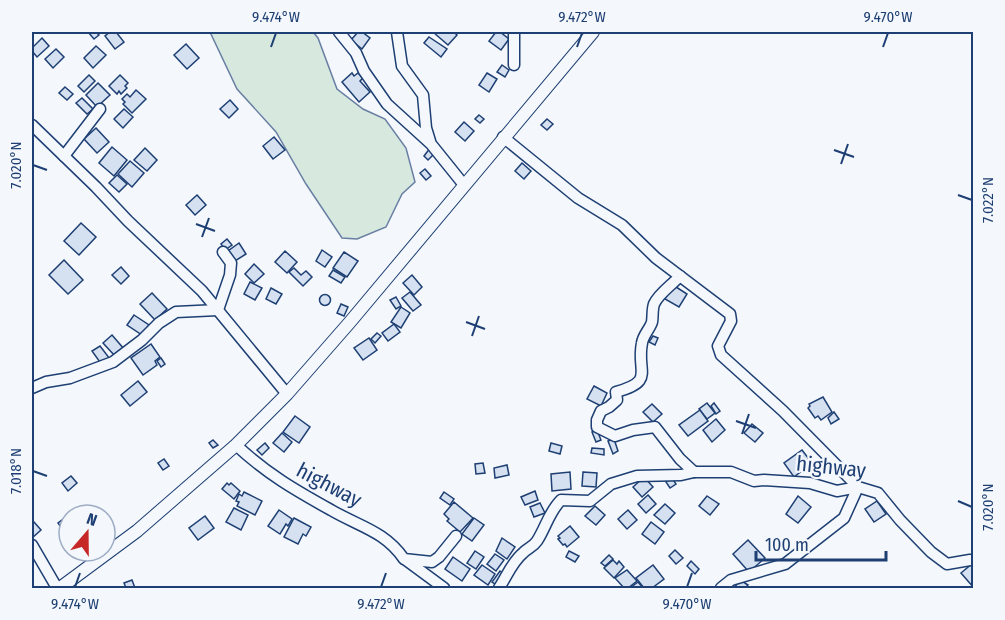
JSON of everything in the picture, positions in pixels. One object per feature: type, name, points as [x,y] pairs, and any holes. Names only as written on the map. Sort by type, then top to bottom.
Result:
[{"type":"main road","points":[[59,588],[137,531],[236,445],[287,394],[593,32]]},
{"type":"street","points":[[339,32],[356,53],[378,92],[431,144],[465,185]]},
{"type":"street","points":[[397,32],[402,66],[423,95],[426,128],[431,144]]},
{"type":"street","points":[[514,32],[514,65]]},
{"type":"street","points":[[64,156],[100,109]]},
{"type":"street","points":[[32,125],[202,291],[287,394]]},
{"type":"street","points":[[503,137],[578,198],[622,225],[639,243],[730,314],[731,321],[718,346],[721,355],[789,417],[858,486],[844,518],[785,564],[731,580],[721,588]]},
{"type":"street","points":[[218,310],[230,275],[231,263],[224,252]]},
{"type":"street","points":[[680,276],[654,304],[651,325],[642,342],[643,372],[639,382],[628,389],[616,392],[617,400],[601,411],[597,427],[615,436],[633,430],[655,427],[680,459],[694,472]]},
{"type":"street","points":[[32,388],[46,382],[70,378],[113,362],[142,340],[159,323],[176,312],[218,310]]},
{"type":"street","name":"highway","points":[[236,445],[281,482],[333,511],[370,528],[398,550],[404,559],[444,588]]},
{"type":"street","name":"highway","points":[[500,588],[514,562],[524,551],[533,547],[553,508],[561,500],[590,501],[611,484],[637,476],[681,476],[694,472],[731,472],[754,481],[810,483],[837,491],[858,486],[878,492],[900,520],[931,552],[947,564],[970,560]]},
{"type":"street","points":[[404,559],[432,562],[456,536]]},
{"type":"street","points":[[32,545],[59,588]]},
{"type":"shaded area","points":[[210,32],[313,32],[318,38],[337,89],[363,109],[385,119],[406,148],[415,182],[402,194],[386,227],[357,239],[342,238],[306,184],[276,132],[237,89]]},
{"type":"building","points":[[88,32],[96,32],[99,35],[94,39]]},
{"type":"building","points":[[110,32],[116,32],[124,42],[115,49],[105,36]]},
{"type":"building","points":[[358,32],[370,38],[362,49],[351,40]]},
{"type":"building","points":[[433,32],[454,32],[457,35],[448,45]]},
{"type":"building","points":[[496,32],[500,32],[509,39],[501,50],[489,41]]},
{"type":"building","points":[[429,37],[447,49],[441,57],[424,43]]},
{"type":"building","points":[[42,38],[49,46],[37,57],[32,48]]},
{"type":"building","points":[[186,44],[199,58],[187,69],[174,55]]},
{"type":"building","points":[[96,46],[106,55],[93,68],[84,58]]},
{"type":"building","points":[[56,49],[64,57],[53,68],[45,59]]},
{"type":"building","points":[[502,65],[509,70],[505,77],[497,72]]},
{"type":"building","points":[[352,73],[354,76],[358,73],[363,78],[360,81],[370,92],[359,102],[342,82]]},
{"type":"building","points":[[487,73],[497,79],[489,92],[479,85]]},
{"type":"building","points":[[89,75],[95,81],[84,92],[78,86]]},
{"type":"building","points":[[120,75],[128,83],[125,86],[127,88],[121,94],[119,91],[117,94],[109,86]]},
{"type":"building","points":[[98,83],[110,95],[97,107],[86,95]]},
{"type":"building","points":[[65,87],[73,94],[67,100],[59,93]]},
{"type":"building","points":[[136,90],[146,99],[132,113],[123,104],[125,102],[122,99],[127,94],[130,97]]},
{"type":"building","points":[[82,98],[93,109],[87,114],[76,103]]},
{"type":"building","points":[[230,100],[238,109],[229,118],[220,109]]},
{"type":"building","points":[[124,109],[133,117],[123,128],[114,119]]},
{"type":"building","points":[[479,115],[484,119],[480,123],[475,119]]},
{"type":"building","points":[[547,119],[553,124],[547,130],[541,125]]},
{"type":"building","points":[[464,122],[474,131],[465,141],[455,132]]},
{"type":"building","points":[[96,128],[109,142],[97,153],[84,139]]},
{"type":"building","points":[[274,137],[285,150],[273,159],[263,146]]},
{"type":"building","points":[[112,147],[127,160],[114,176],[99,163]]},
{"type":"building","points":[[431,147],[436,152],[428,160],[424,156]]},
{"type":"building","points":[[145,148],[157,160],[147,171],[134,160]]},
{"type":"building","points":[[130,161],[144,173],[132,187],[118,174]]},
{"type":"building","points":[[522,163],[531,171],[524,179],[515,171]]},
{"type":"building","points":[[425,169],[431,176],[426,180],[420,173]]},
{"type":"building","points":[[117,175],[127,184],[119,192],[109,183]]},
{"type":"building","points":[[197,195],[206,205],[195,215],[186,205]]},
{"type":"building","points":[[81,223],[96,237],[79,255],[64,241]]},
{"type":"building","points":[[227,239],[232,245],[225,250],[221,244]]},
{"type":"building","points":[[239,243],[246,254],[235,261],[228,251]]},
{"type":"building","points":[[322,250],[332,257],[325,267],[316,261]]},
{"type":"building","points":[[285,251],[297,262],[287,273],[275,262]]},
{"type":"building","points":[[344,252],[358,261],[347,277],[333,268]]},
{"type":"building","points":[[64,260],[83,280],[68,294],[49,275]]},
{"type":"building","points":[[254,264],[264,274],[254,283],[245,274]]},
{"type":"building","points":[[121,267],[129,276],[121,284],[112,275]]},
{"type":"building","points":[[294,268],[301,275],[306,271],[312,277],[303,286],[289,272]]},
{"type":"building","points":[[333,270],[345,277],[341,283],[329,276]]},
{"type":"building","points":[[412,275],[422,287],[414,295],[403,283]]},
{"type":"building","points":[[250,282],[262,288],[255,300],[244,294]]},
{"type":"building","points":[[673,285],[687,294],[679,307],[665,299]]},
{"type":"building","points":[[271,288],[282,294],[276,304],[266,299]]},
{"type":"building","points":[[410,292],[421,305],[413,311],[402,298]]},
{"type":"building","points":[[152,293],[167,309],[155,320],[140,304]]},
{"type":"building","points":[[325,295],[329,296],[329,304],[325,305],[321,304],[320,300],[321,296]]},
{"type":"building","points":[[396,297],[401,306],[396,309],[390,300]]},
{"type":"building","points":[[341,304],[348,307],[344,316],[337,313]]},
{"type":"building","points":[[401,307],[410,313],[401,328],[391,322]]},
{"type":"building","points":[[134,315],[149,325],[142,335],[127,325]]},
{"type":"building","points":[[394,324],[400,332],[388,341],[382,333]]},
{"type":"building","points":[[377,333],[381,336],[375,343],[371,339]]},
{"type":"building","points":[[112,335],[124,349],[115,356],[103,343]]},
{"type":"building","points":[[653,336],[658,338],[655,345],[649,342]]},
{"type":"building","points":[[369,338],[377,350],[363,360],[354,348]]},
{"type":"building","points":[[151,344],[160,357],[155,361],[157,365],[143,375],[131,358]]},
{"type":"building","points":[[100,346],[110,359],[102,365],[92,351]]},
{"type":"building","points":[[161,358],[165,364],[161,367],[157,361]]},
{"type":"building","points":[[138,381],[147,392],[130,406],[121,395]]},
{"type":"building","points":[[594,386],[607,393],[601,406],[587,399]]},
{"type":"building","points":[[823,397],[832,412],[821,420],[818,416],[815,418],[808,408],[809,404]]},
{"type":"building","points":[[707,403],[715,413],[707,419],[699,409]]},
{"type":"building","points":[[714,403],[720,411],[716,414],[711,406]]},
{"type":"building","points":[[652,404],[662,414],[653,422],[643,412]]},
{"type":"building","points":[[700,410],[708,421],[688,436],[679,425]]},
{"type":"building","points":[[834,412],[839,419],[831,424],[828,418]]},
{"type":"building","points":[[295,416],[310,427],[299,443],[283,432]]},
{"type":"building","points":[[716,419],[725,430],[712,442],[703,430]]},
{"type":"building","points":[[752,424],[763,433],[755,442],[744,433]]},
{"type":"building","points":[[597,430],[601,440],[596,442],[592,432]]},
{"type":"building","points":[[282,433],[292,442],[284,452],[273,443]]},
{"type":"building","points":[[614,439],[618,451],[613,454],[608,441]]},
{"type":"building","points":[[213,440],[218,445],[213,448],[209,443]]},
{"type":"building","points":[[265,443],[269,448],[262,455],[257,450]]},
{"type":"building","points":[[551,443],[562,446],[560,454],[549,451]]},
{"type":"building","points":[[592,448],[604,449],[604,455],[591,453]]},
{"type":"building","points":[[802,450],[812,463],[794,477],[784,463]]},
{"type":"building","points":[[164,459],[169,466],[163,470],[158,463]]},
{"type":"building","points":[[483,463],[485,473],[476,474],[475,464]]},
{"type":"building","points":[[507,465],[509,475],[495,478],[494,468]]},
{"type":"building","points":[[570,472],[571,489],[552,491],[551,474]]},
{"type":"building","points":[[583,472],[597,473],[596,487],[582,486]]},
{"type":"building","points":[[71,476],[77,483],[68,491],[62,483]]},
{"type":"building","points":[[644,477],[653,487],[642,497],[633,487]]},
{"type":"building","points":[[672,478],[676,484],[670,488],[666,482]]},
{"type":"building","points":[[227,483],[229,485],[231,483],[240,491],[234,499],[222,489]]},
{"type":"building","points":[[535,491],[538,500],[525,505],[521,497]]},
{"type":"building","points":[[244,492],[262,501],[255,515],[237,506],[239,502],[236,501],[239,494],[242,496]]},
{"type":"building","points":[[444,492],[454,499],[450,505],[440,498]]},
{"type":"building","points":[[648,495],[656,504],[646,513],[638,504]]},
{"type":"building","points":[[707,496],[719,504],[710,515],[699,506]]},
{"type":"building","points":[[798,496],[811,507],[798,523],[786,514]]},
{"type":"building","points":[[877,501],[886,514],[874,522],[865,509]]},
{"type":"building","points":[[454,502],[473,518],[460,532],[447,521],[449,519],[444,514]]},
{"type":"building","points":[[540,503],[545,513],[534,517],[530,507]]},
{"type":"building","points":[[665,504],[675,513],[665,524],[654,515]]},
{"type":"building","points":[[595,506],[605,515],[596,525],[585,516]]},
{"type":"building","points":[[234,508],[248,515],[241,530],[226,522]]},
{"type":"building","points":[[279,510],[292,519],[280,534],[268,526]]},
{"type":"building","points":[[628,510],[637,520],[627,529],[618,519]]},
{"type":"building","points":[[205,516],[214,528],[198,540],[189,528]]},
{"type":"building","points":[[294,518],[311,527],[306,536],[303,534],[298,544],[284,537]]},
{"type":"building","points":[[474,518],[484,525],[472,541],[462,534]]},
{"type":"building","points":[[34,522],[41,530],[32,538],[32,524]]},
{"type":"building","points":[[651,522],[664,532],[655,544],[642,534]]},
{"type":"building","points":[[570,526],[579,537],[567,547],[558,539],[560,538],[558,536]]},
{"type":"building","points":[[502,538],[515,547],[507,559],[496,551]]},
{"type":"building","points":[[748,540],[765,558],[749,572],[733,554]]},
{"type":"building","points":[[675,550],[683,558],[676,564],[669,556]]},
{"type":"building","points":[[475,551],[484,557],[476,569],[467,563]]},
{"type":"building","points":[[569,551],[579,556],[575,562],[566,557]]},
{"type":"building","points":[[495,554],[504,560],[496,571],[487,564]]},
{"type":"building","points":[[609,555],[613,559],[605,566],[601,563]]},
{"type":"building","points":[[453,557],[470,569],[462,581],[445,569]]},
{"type":"building","points":[[613,560],[617,564],[619,561],[624,567],[614,578],[604,568]]},
{"type":"building","points":[[691,561],[699,569],[695,574],[687,566]]},
{"type":"building","points":[[974,563],[974,588],[961,573]]},
{"type":"building","points":[[482,565],[495,574],[488,585],[474,575]]},
{"type":"building","points":[[653,565],[664,579],[652,588],[644,588],[636,578]]},
{"type":"building","points":[[627,570],[637,581],[628,588],[624,588],[615,578]]},
{"type":"building","points":[[500,571],[506,575],[498,586],[492,582]]},
{"type":"building","points":[[132,580],[135,588],[126,588],[124,583]]},
{"type":"building","points":[[740,580],[748,585],[745,588],[734,588]]},
{"type":"building","points":[[638,582],[643,588],[630,588]]}]
